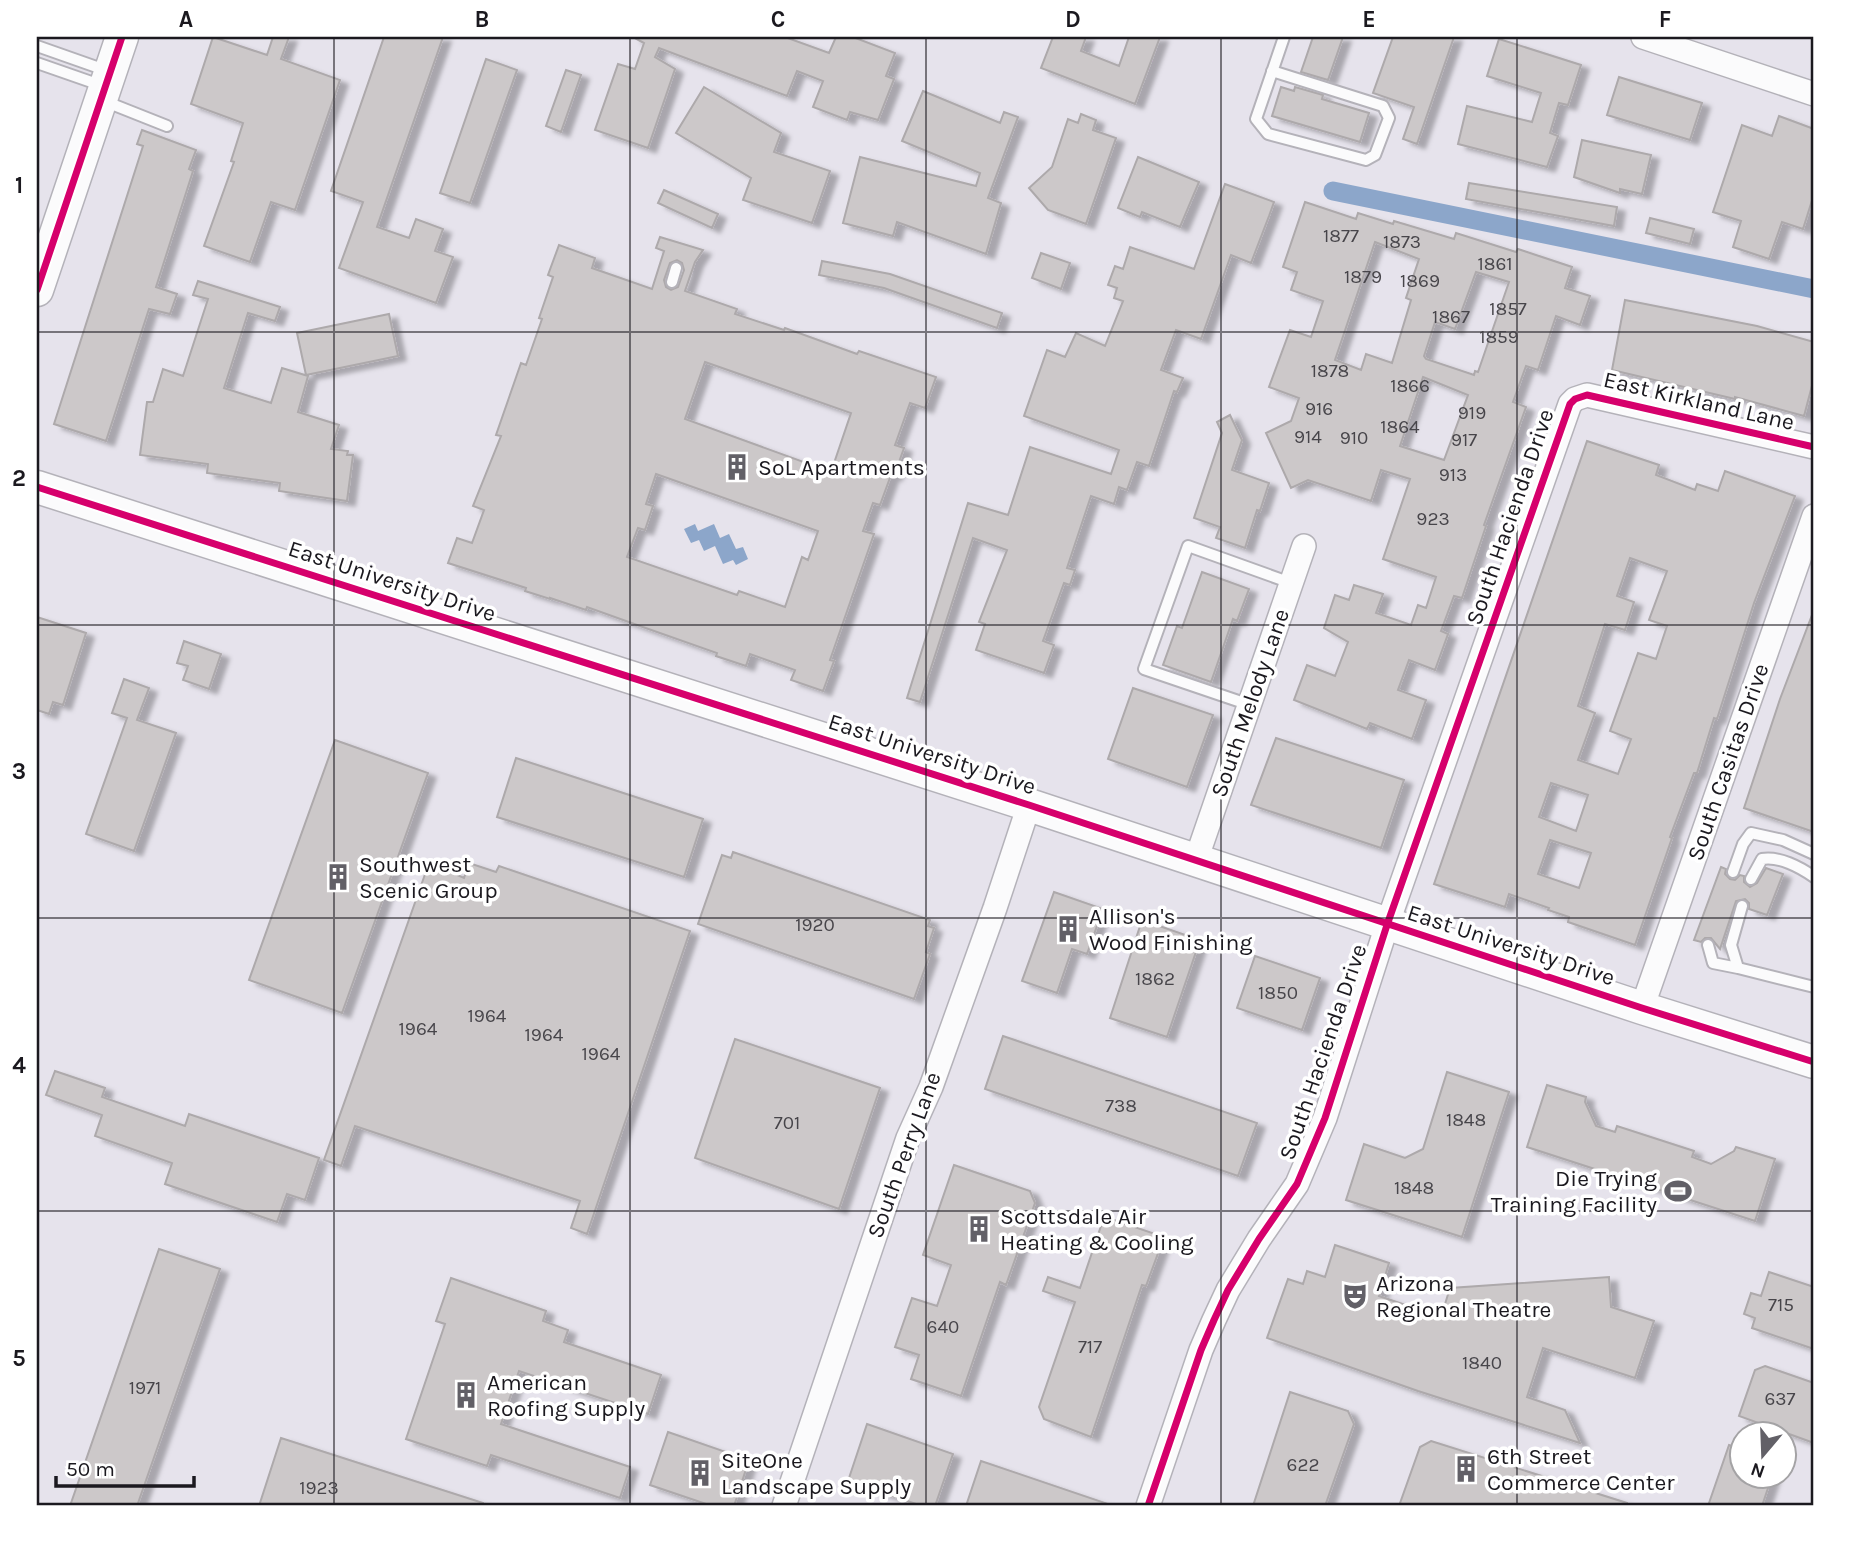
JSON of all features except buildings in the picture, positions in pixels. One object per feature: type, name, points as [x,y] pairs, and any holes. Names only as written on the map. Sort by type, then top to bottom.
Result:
[{"type":"main road","points":[[37,290],[122,37]]},
{"type":"main road","name":"East University Drive","points":[[37,487],[1029,805],[1387,925],[1814,1062]]},
{"type":"street","points":[[1643,37],[1814,94]]},
{"type":"street","name":"East Kirkland Lane","points":[[1575,399],[1587,395],[1814,447]]},
{"type":"street","name":"South Hacienda Drive","points":[[1147,1506],[1201,1350],[1228,1290],[1259,1238],[1297,1184],[1325,1118],[1387,925],[1570,404],[1575,399]]},
{"type":"street","name":"South Casitas Drive","points":[[1642,1008],[1814,516]]},
{"type":"street","name":"South Melody Lane","points":[[1196,860],[1304,545]]},
{"type":"street","name":"South Perry Lane","points":[[784,1506],[903,1150],[931,1087],[1029,805]]},
{"type":"lane","points":[[1272,71],[1382,106],[1388,118],[1375,155],[1366,160],[1268,134],[1256,119],[1272,71],[1284,37]]},
{"type":"lane","points":[[37,46],[106,86],[145,116],[167,126]]},
{"type":"lane","points":[[37,63],[106,86]]},
{"type":"lane","points":[[672,282],[676,268]]},
{"type":"lane","points":[[1250,705],[1144,669],[1188,547],[1291,583]]},
{"type":"lane","points":[[1733,872],[1743,844],[1751,833],[1783,840],[1814,854]]},
{"type":"lane","points":[[1751,879],[1762,859],[1771,857],[1814,877]]},
{"type":"lane","points":[[1738,968],[1731,945],[1742,906]]},
{"type":"lane","points":[[1708,945],[1713,963],[1814,987]]},
{"type":"water","points":[[695,524],[698,531],[714,524],[720,538],[729,534],[736,549],[743,547],[748,559],[736,565],[733,560],[723,564],[715,546],[704,551],[699,540],[691,543],[684,529]]},
{"type":"waterway","points":[[1333,191],[1814,289]]},
{"type":"cycle path","points":[[37,290],[122,37]]},
{"type":"cycle path","points":[[1148,1506],[1201,1350],[1214,1320],[1228,1290],[1259,1239],[1297,1184],[1325,1118],[1387,925],[1570,404],[1587,395],[1814,447]]},
{"type":"cycle path","points":[[37,487],[1029,805],[1642,1008],[1814,1062]]},
{"type":"place","name":"SoL Apartments","points":[[737,467]]},
{"type":"place","name":"Southwest Scenic Group","points":[[338,877]]},
{"type":"place","name":"Allison's Wood Finishing","points":[[1068,929]]},
{"type":"place","name":"Die Trying Training Facility","points":[[1678,1191]]},
{"type":"place","name":"Scottsdale Air Heating & Cooling","points":[[979,1229]]},
{"type":"place","name":"Arizona Regional Theatre","points":[[1355,1296]]},
{"type":"place","name":"American Roofing Supply","points":[[466,1395]]},
{"type":"place","name":"6th Street Commerce Center","points":[[1466,1469]]},
{"type":"place","name":"SiteOne Landscape Supply","points":[[700,1473]]}]
